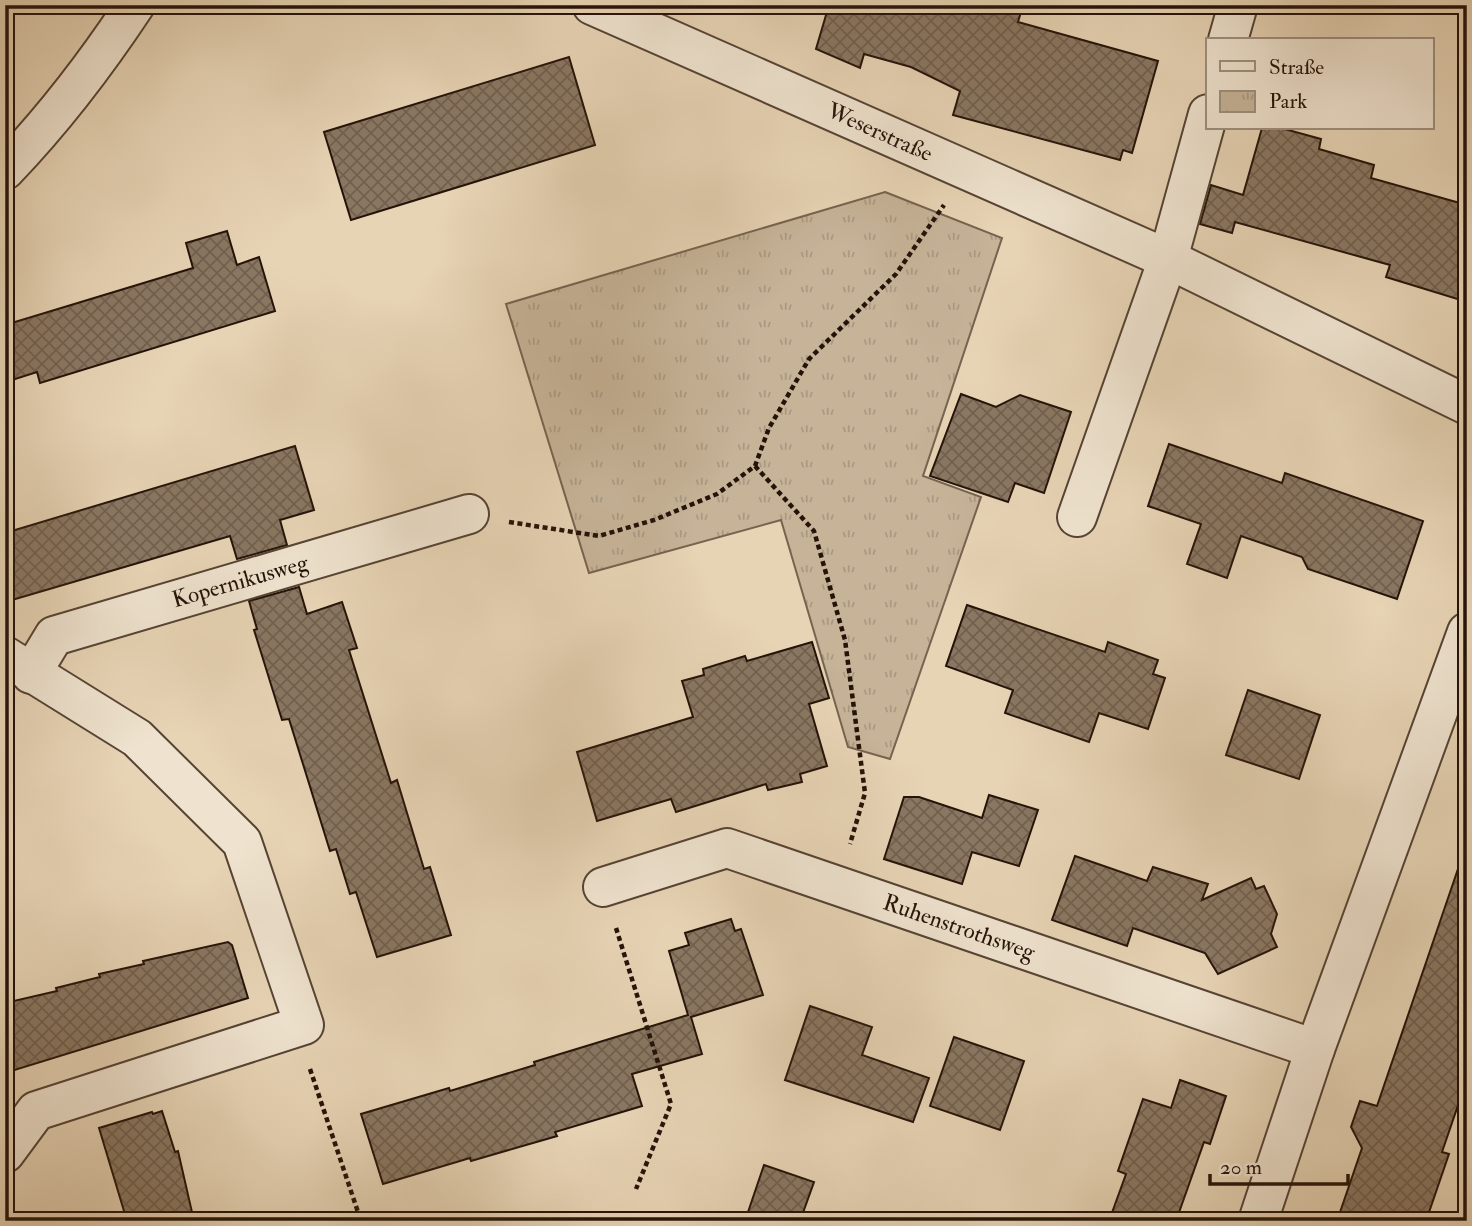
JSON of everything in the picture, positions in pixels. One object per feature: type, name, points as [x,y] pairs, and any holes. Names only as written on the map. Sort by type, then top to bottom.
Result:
[{"type":"street","points":[[5,170],[44,130],[103,54],[135,5]]},
{"type":"street","name":"Weserstraße","points":[[592,5],[1168,259],[1467,405]]},
{"type":"street","points":[[1229,38],[1238,5]]},
{"type":"street","points":[[1077,517],[1168,259],[1206,121]]},
{"type":"street","name":"Kopernikusweg","points":[[304,1025],[242,842],[137,738],[18,665],[54,636],[469,514]]},
{"type":"street","points":[[1258,1221],[1315,1049],[1467,632]]},
{"type":"street","name":"Ruhenstrothsweg","points":[[603,887],[727,848],[1315,1049]]},
{"type":"street","points":[[5,1153],[36,1111],[304,1025]]},
{"type":"path","points":[[469,514],[599,536],[654,520],[717,494],[755,466],[769,428],[809,359],[896,274],[968,170]]},
{"type":"path","points":[[755,466],[814,531],[845,640],[865,793],[837,885]]},
{"type":"path","points":[[603,887],[671,1104],[636,1189]]},
{"type":"path","points":[[304,1025],[302,1046],[361,1221]]},
{"type":"green space","points":[[885,192],[1002,238],[923,476],[981,497],[890,759],[848,747],[781,520],[589,573],[506,304]]},
{"type":"building","points":[[829,5],[1023,5],[1018,22],[1158,61],[1132,153],[1123,150],[1120,160],[953,115],[960,91],[911,67],[864,54],[860,68],[816,49]]},
{"type":"building","points":[[569,57],[595,145],[351,220],[324,132]]},
{"type":"building","points":[[1261,130],[1288,130],[1321,139],[1319,149],[1374,165],[1371,178],[1467,205],[1467,302],[1386,277],[1390,265],[1235,222],[1232,233],[1200,224],[1211,185],[1243,195]]},
{"type":"building","points":[[227,231],[237,265],[259,257],[275,311],[40,383],[37,372],[12,380],[5,358],[5,325],[193,268],[186,243]]},
{"type":"building","points":[[961,394],[996,407],[1020,395],[1071,412],[1044,493],[1015,483],[1008,502],[930,476]]},
{"type":"building","points":[[1169,444],[1282,483],[1285,473],[1423,521],[1397,599],[1308,569],[1302,557],[1241,536],[1227,578],[1187,564],[1201,524],[1148,506]]},
{"type":"building","points":[[295,446],[314,510],[280,520],[287,545],[237,559],[230,536],[12,600],[5,578],[5,533]]},
{"type":"building","points":[[299,587],[307,614],[342,602],[357,648],[349,650],[391,783],[397,780],[424,869],[430,867],[451,935],[377,957],[356,892],[350,894],[336,849],[330,851],[289,719],[282,720],[254,630],[257,629],[249,601]]},
{"type":"building","points":[[967,605],[1105,652],[1108,642],[1158,660],[1153,674],[1165,678],[1148,729],[1099,713],[1089,742],[1005,713],[1013,690],[946,666]]},
{"type":"building","points":[[812,642],[829,698],[809,704],[827,766],[800,774],[802,782],[768,790],[766,784],[676,812],[671,799],[597,821],[577,752],[693,717],[682,681],[704,675],[703,669],[745,656],[747,661]]},
{"type":"building","points":[[1248,690],[1320,715],[1299,779],[1226,755]]},
{"type":"building","points":[[989,795],[1038,810],[1019,866],[972,852],[962,884],[884,859],[904,797],[919,797],[982,818]]},
{"type":"building","points":[[1075,856],[1147,881],[1153,867],[1208,884],[1202,900],[1251,878],[1256,889],[1264,886],[1277,914],[1271,934],[1277,947],[1218,974],[1205,953],[1133,928],[1127,946],[1052,920]]},
{"type":"building","points":[[1460,863],[1467,864],[1467,1079],[1442,1152],[1449,1154],[1426,1221],[1337,1221],[1362,1148],[1351,1127],[1360,1101],[1377,1106]]},
{"type":"building","points":[[731,919],[735,931],[741,929],[763,995],[691,1017],[702,1054],[632,1074],[642,1106],[555,1132],[557,1136],[383,1184],[361,1114],[449,1088],[450,1091],[688,1015],[669,951],[689,945],[685,933]]},
{"type":"building","points":[[228,942],[232,945],[248,998],[5,1073],[5,1003],[57,991],[56,988],[100,977],[99,974],[144,964],[143,961]]},
{"type":"building","points":[[810,1006],[872,1027],[862,1055],[929,1078],[913,1122],[785,1080]]},
{"type":"building","points":[[954,1037],[1024,1061],[1000,1130],[930,1106]]},
{"type":"building","points":[[1180,1080],[1226,1096],[1210,1144],[1204,1142],[1176,1221],[1109,1221],[1126,1174],[1118,1171],[1143,1099],[1171,1108]]},
{"type":"building","points":[[162,1111],[175,1152],[178,1151],[194,1221],[127,1221],[99,1128]]},
{"type":"building","points":[[764,1165],[814,1182],[800,1221],[745,1221]]}]
